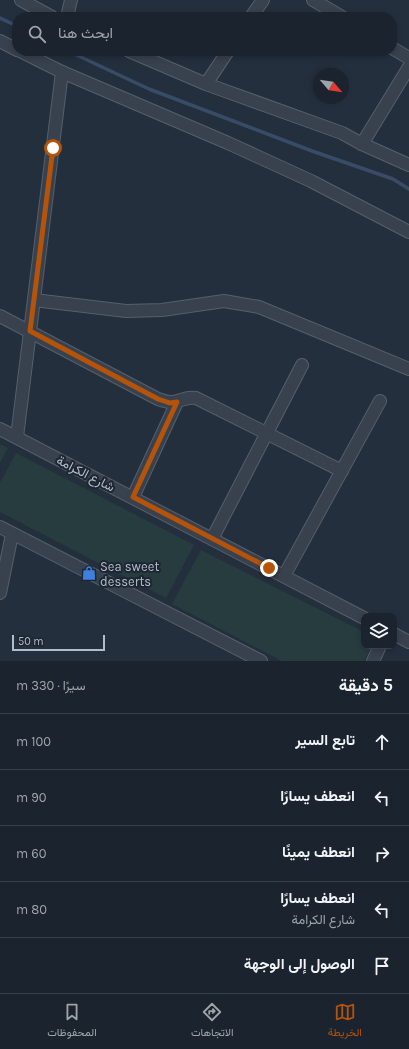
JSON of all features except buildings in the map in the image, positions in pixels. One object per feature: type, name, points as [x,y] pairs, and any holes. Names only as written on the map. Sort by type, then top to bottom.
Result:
[{"type":"street","points":[[21,0],[43,12]]},
{"type":"street","points":[[68,12],[71,0]]},
{"type":"street","points":[[255,12],[263,0]]},
{"type":"street","points":[[314,0],[334,12]]},
{"type":"street","points":[[0,41],[12,47]]},
{"type":"street","points":[[397,51],[409,58]]},
{"type":"street","points":[[30,56],[62,72],[228,143],[311,181],[409,232]]},
{"type":"street","points":[[141,56],[206,84],[342,133],[362,144],[409,165]]},
{"type":"street","points":[[206,84],[225,56]]},
{"type":"street","points":[[362,144],[409,67]]},
{"type":"street","points":[[17,437],[62,72]]},
{"type":"street","points":[[34,300],[126,311],[162,310],[224,301],[259,307],[409,369]]},
{"type":"street","points":[[0,316],[158,399],[170,403],[196,398],[342,471]]},
{"type":"street","points":[[212,539],[302,365]]},
{"type":"street","points":[[284,576],[380,401]]},
{"type":"street","points":[[133,497],[177,402]]},
{"type":"street","name":"شارع الكرامة","points":[[0,429],[361,616]]},
{"type":"street","points":[[0,527],[261,661]]},
{"type":"street","points":[[0,593],[12,534]]},
{"type":"street","points":[[397,636],[409,642]]},
{"type":"street","points":[[373,661],[379,649]]},
{"type":"green space","points":[[0,444],[8,448],[0,463]]},
{"type":"green space","points":[[16,453],[194,545],[166,598],[0,512],[0,483]]},
{"type":"green space","points":[[201,550],[361,630],[361,649],[370,649],[364,661],[282,661],[172,604]]},
{"type":"waterway","points":[[0,18],[12,24]]},
{"type":"waterway","points":[[79,56],[149,89],[312,151],[393,179],[409,189]]},
{"type":"place","name":"Sea sweet desserts","points":[[89,573]]},
{"type":"route","points":[[53,148],[30,331],[158,399],[170,403],[177,402],[133,497],[269,568]]}]
